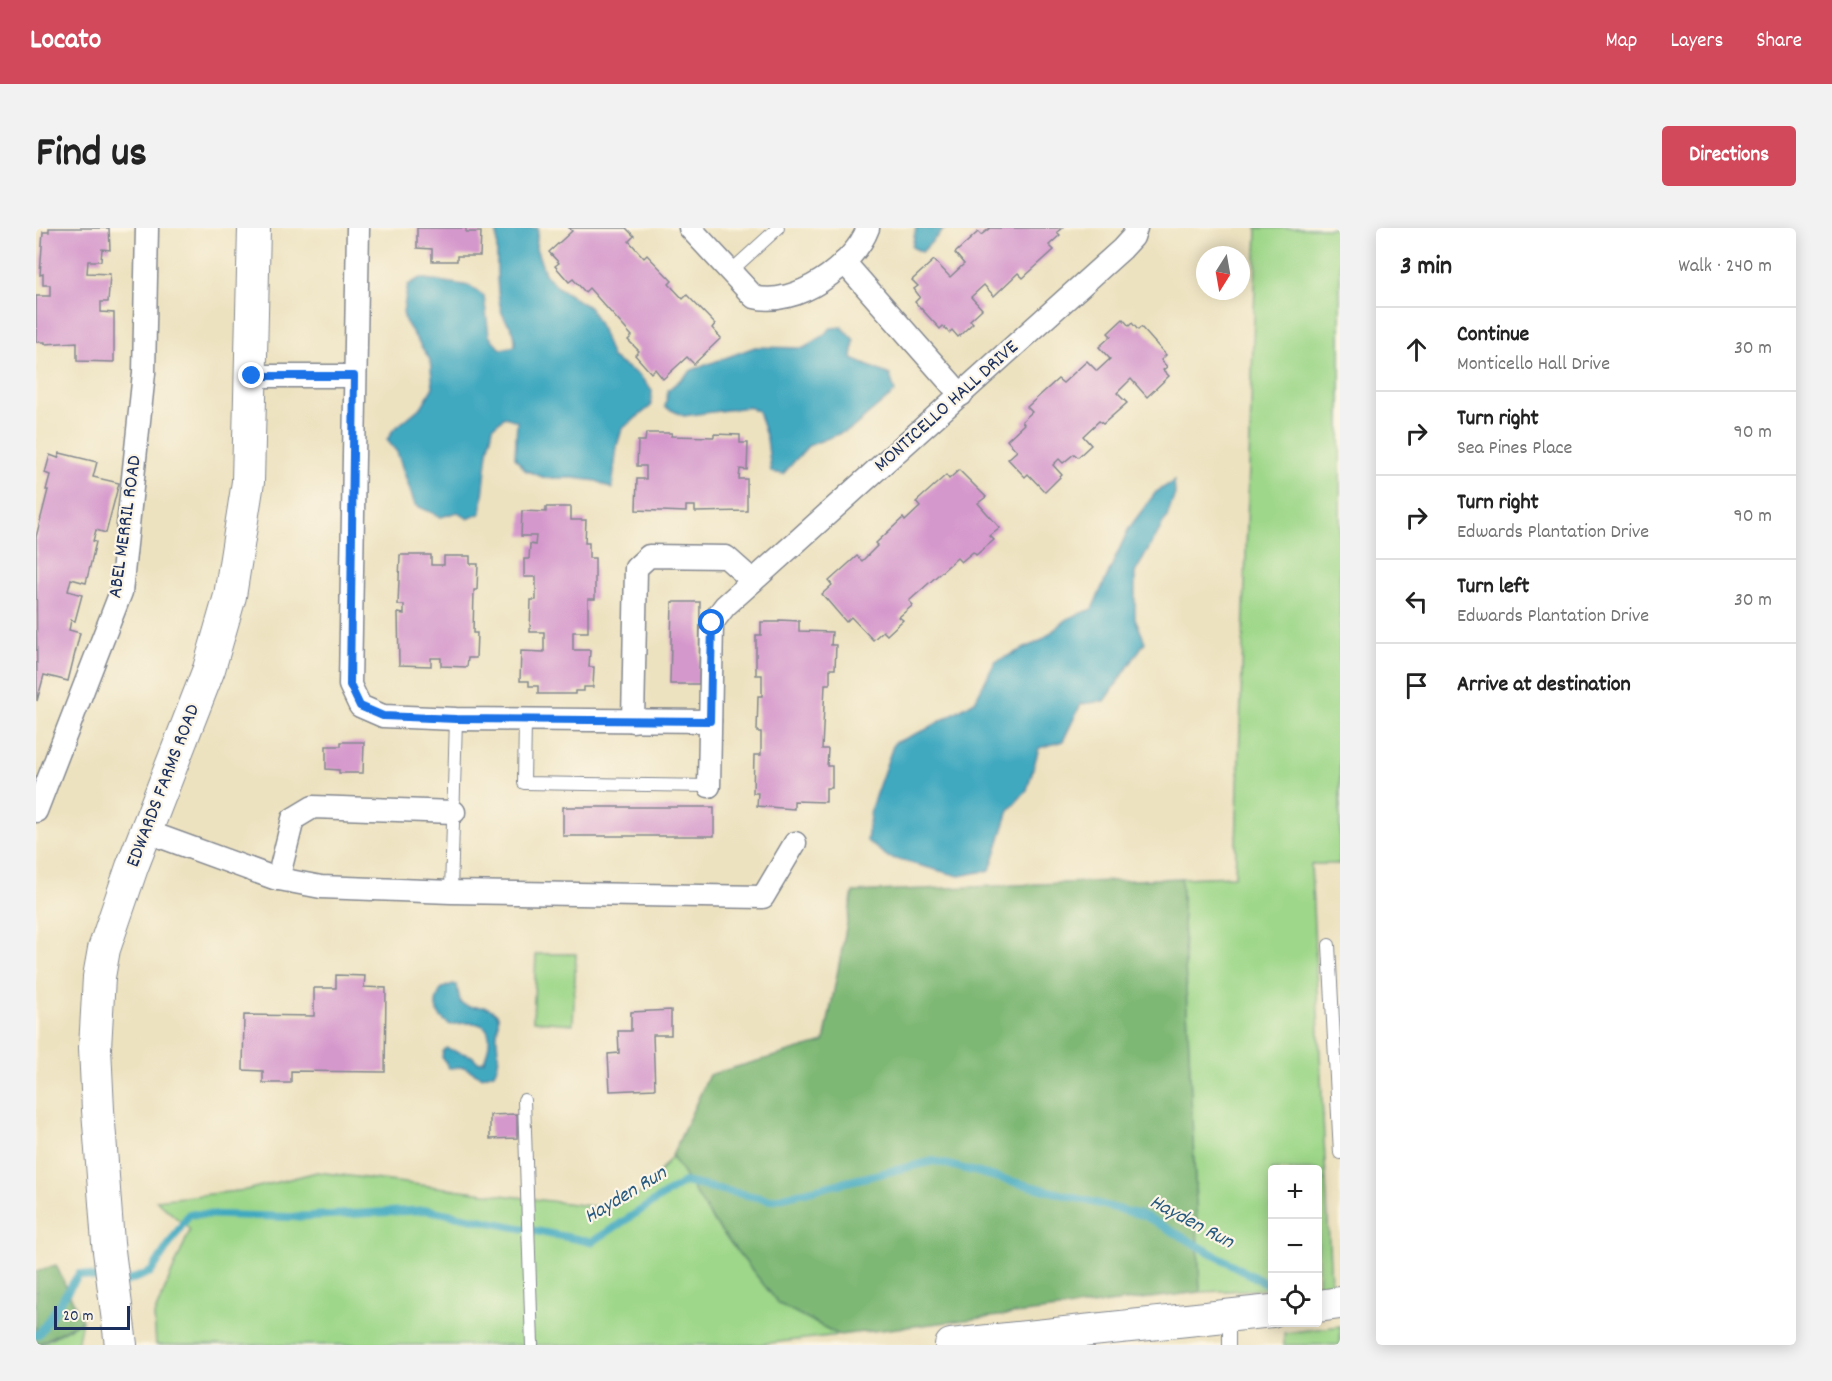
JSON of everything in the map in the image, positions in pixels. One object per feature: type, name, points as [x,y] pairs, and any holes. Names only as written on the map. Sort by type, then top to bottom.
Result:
[{"type":"main road","name":"EDWARDS FARMS ROAD","points":[[121,1344],[108,1243],[95,1048],[99,977],[104,949],[145,831],[209,669],[230,596],[248,482],[254,228]]},
{"type":"main road","points":[[1322,1305],[1340,1303]]},
{"type":"main road","points":[[951,1345],[1229,1330],[1268,1313]]},
{"type":"street","name":"ABEL MERRIL ROAD","points":[[36,811],[121,591],[144,373],[147,228]]},
{"type":"street","points":[[358,228],[350,685],[360,706],[383,716],[456,719],[710,721]]},
{"type":"street","points":[[690,228],[754,297],[767,301],[789,297],[820,284],[844,262],[866,235],[868,228]]},
{"type":"street","name":"MONTICELLO HALL DRIVE","points":[[709,786],[712,623],[725,606],[1122,249],[1133,237],[1136,228]]},
{"type":"street","points":[[844,262],[961,395]]},
{"type":"street","points":[[252,376],[354,376]]},
{"type":"street","points":[[633,721],[636,568],[649,556],[726,557],[753,581]]},
{"type":"street","points":[[278,879],[293,819],[313,807],[454,812]]},
{"type":"street","points":[[145,831],[278,879],[321,887],[452,892],[763,897],[795,843]]},
{"type":"lane","points":[[731,272],[778,228]]},
{"type":"lane","points":[[452,892],[456,719]]},
{"type":"lane","points":[[525,720],[524,783],[709,786]]},
{"type":"lane","points":[[1329,945],[1340,1153]]},
{"type":"lane","points":[[524,1100],[532,1345]]},
{"type":"green space","points":[[1257,228],[1340,228],[1340,864],[1311,864],[1331,1286],[1322,1287],[1322,1165],[1268,1165],[1268,1289],[1200,1292],[1181,878],[1235,876]]},
{"type":"green space","points":[[1181,878],[1200,1292],[839,1335],[779,1304],[714,1222],[672,1156],[709,1075],[824,1042],[853,892]]},
{"type":"green space","points":[[536,954],[576,954],[573,1024],[533,1021]]},
{"type":"green space","points":[[672,1156],[714,1222],[779,1304],[839,1335],[753,1345],[156,1345],[154,1315],[190,1230],[156,1200],[246,1190],[317,1172],[606,1208],[644,1192]]},
{"type":"green space","points":[[56,1265],[82,1321],[36,1345],[36,1272]]},
{"type":"green space","points":[[82,1321],[77,1345],[39,1345]]},
{"type":"green space","points":[[1340,1326],[1340,1345],[1284,1345],[1284,1333]]},
{"type":"water","points":[[497,228],[538,228],[536,248],[545,274],[559,288],[590,308],[602,330],[612,358],[639,375],[652,390],[651,406],[622,429],[617,446],[612,489],[597,481],[545,478],[525,470],[515,458],[517,421],[505,417],[493,427],[481,513],[468,519],[458,512],[441,517],[415,505],[397,452],[387,440],[393,430],[422,406],[433,387],[430,360],[405,321],[403,312],[408,285],[420,278],[470,286],[484,296],[489,336],[501,349],[515,346],[515,338],[502,313],[498,294]]},
{"type":"water","points":[[916,228],[945,228],[922,252],[912,247]]},
{"type":"water","points":[[842,327],[854,340],[852,359],[890,375],[895,392],[851,429],[808,446],[783,474],[771,472],[767,439],[758,411],[748,407],[684,416],[665,407],[668,390],[692,370],[755,347],[804,348],[831,328]]},
{"type":"water","points":[[1174,481],[1175,494],[1167,517],[1135,573],[1135,618],[1145,642],[1105,701],[1081,704],[1063,741],[1039,748],[1027,790],[1009,810],[990,870],[959,876],[888,857],[867,841],[871,808],[894,743],[925,730],[975,701],[995,662],[1040,641],[1069,618],[1092,609],[1129,528],[1156,492]]},
{"type":"water","points":[[457,985],[460,1002],[465,1005],[488,1008],[498,1015],[499,1058],[494,1073],[482,1077],[464,1067],[449,1068],[442,1057],[446,1048],[472,1056],[478,1062],[484,1061],[488,1049],[489,1039],[485,1027],[471,1023],[450,1025],[438,1013],[436,1004],[442,988]]},
{"type":"building","points":[[49,228],[109,228],[110,250],[102,249],[101,261],[88,261],[87,273],[110,274],[108,302],[101,302],[101,312],[114,313],[114,362],[77,361],[77,342],[45,344],[45,342],[36,342],[36,296],[50,296],[50,285],[43,285],[43,274],[40,275],[43,232],[49,232]]},
{"type":"building","points":[[417,228],[466,228],[466,232],[481,232],[480,256],[457,256],[457,261],[432,261],[432,249],[417,248]]},
{"type":"building","points":[[569,228],[626,228],[634,236],[629,241],[644,258],[647,255],[672,281],[669,284],[683,299],[687,295],[715,324],[712,328],[721,338],[694,364],[687,357],[663,379],[655,369],[651,373],[635,355],[639,351],[628,340],[632,336],[589,288],[585,292],[573,279],[569,282],[555,266],[559,263],[549,252],[572,231]]},
{"type":"building","points":[[990,228],[1062,228],[1057,232],[1060,235],[1049,245],[1054,250],[1023,278],[1018,273],[994,296],[984,285],[971,297],[982,309],[970,320],[973,323],[958,337],[952,330],[949,333],[943,326],[940,329],[915,302],[920,297],[914,289],[918,286],[912,280],[934,260],[950,277],[964,264],[955,253],[978,232],[981,235]]},
{"type":"building","points":[[1123,319],[1129,326],[1132,323],[1138,330],[1141,327],[1166,355],[1161,360],[1167,367],[1163,370],[1169,376],[1147,397],[1131,379],[1117,393],[1127,403],[1103,424],[1099,421],[1083,436],[1091,445],[1078,457],[1074,454],[1063,463],[1059,459],[1053,465],[1062,475],[1045,492],[1028,474],[1025,477],[1008,459],[1017,451],[1007,440],[1024,424],[1022,421],[1032,412],[1027,407],[1058,379],[1063,383],[1087,361],[1097,371],[1110,359],[1099,347],[1111,336],[1108,333]]},
{"type":"building","points":[[646,433],[714,437],[714,434],[740,435],[740,443],[748,443],[747,470],[740,469],[739,479],[747,479],[747,511],[695,512],[695,506],[686,506],[686,512],[636,510],[637,479],[646,479],[646,466],[637,466],[638,441],[645,441]]},
{"type":"building","points":[[60,453],[97,462],[93,477],[119,483],[106,533],[96,530],[93,541],[96,542],[86,583],[71,579],[68,591],[82,595],[75,621],[71,620],[69,630],[80,633],[68,681],[44,675],[37,701],[36,537],[48,490],[46,490],[50,475],[45,473],[50,455],[58,458]]},
{"type":"building","points":[[959,470],[986,497],[978,503],[1000,528],[990,536],[994,540],[976,555],[973,552],[961,562],[957,558],[909,601],[913,605],[899,617],[903,620],[887,635],[883,631],[873,640],[851,617],[846,622],[822,594],[832,585],[829,581],[857,556],[862,561],[878,545],[876,543],[903,518],[905,521],[920,507],[916,502],[946,475],[949,479]]},
{"type":"building","points":[[546,507],[571,507],[571,520],[586,520],[585,543],[589,543],[589,558],[595,558],[595,599],[588,599],[588,632],[573,632],[573,650],[590,650],[589,667],[594,667],[593,687],[584,687],[584,691],[575,691],[575,694],[538,694],[538,686],[529,686],[529,681],[520,681],[521,651],[544,652],[544,632],[530,632],[531,600],[536,600],[536,577],[524,577],[524,559],[529,559],[530,544],[535,545],[536,536],[521,536],[522,511],[546,512]]},
{"type":"building","points":[[400,555],[431,555],[431,565],[444,565],[444,556],[470,556],[470,564],[478,564],[477,590],[474,590],[473,633],[477,633],[476,658],[468,658],[467,667],[441,666],[441,658],[431,658],[431,666],[399,665],[398,613],[404,614],[404,605],[398,605]]},
{"type":"building","points":[[672,602],[700,602],[699,684],[670,684]]},
{"type":"building","points":[[779,620],[799,621],[799,631],[832,632],[831,645],[836,645],[835,669],[830,669],[830,684],[825,684],[822,749],[828,749],[827,766],[832,766],[832,788],[826,788],[826,802],[794,801],[794,809],[757,806],[758,793],[753,793],[754,755],[761,755],[761,732],[757,732],[758,696],[762,696],[762,675],[756,675],[756,635],[761,635],[761,622],[779,622]]},
{"type":"building","points":[[341,742],[364,742],[363,773],[339,773],[339,770],[326,769],[326,746],[341,746]]},
{"type":"building","points":[[563,807],[714,807],[714,836],[563,836]]},
{"type":"building","points":[[336,975],[365,976],[364,987],[386,988],[385,1072],[291,1071],[291,1083],[263,1083],[263,1071],[243,1070],[244,1015],[314,1016],[314,988],[336,988]]},
{"type":"building","points":[[671,1010],[671,1035],[653,1035],[655,1089],[610,1091],[608,1054],[619,1053],[618,1031],[631,1031],[631,1012]]},
{"type":"building","points":[[517,1114],[517,1138],[490,1139],[490,1115]]},
{"type":"waterway","name":"Hayden Run","points":[[120,1284],[151,1272],[189,1214],[291,1217],[428,1210],[592,1242],[684,1182],[771,1200],[934,1161],[1145,1216],[1268,1285]]},
{"type":"waterway","name":"Hayden Run","points":[[36,1335],[39,1334],[79,1274],[105,1280]]},
{"type":"route","points":[[252,376],[354,376],[350,685],[360,706],[383,716],[456,719],[710,721],[712,623]]}]
